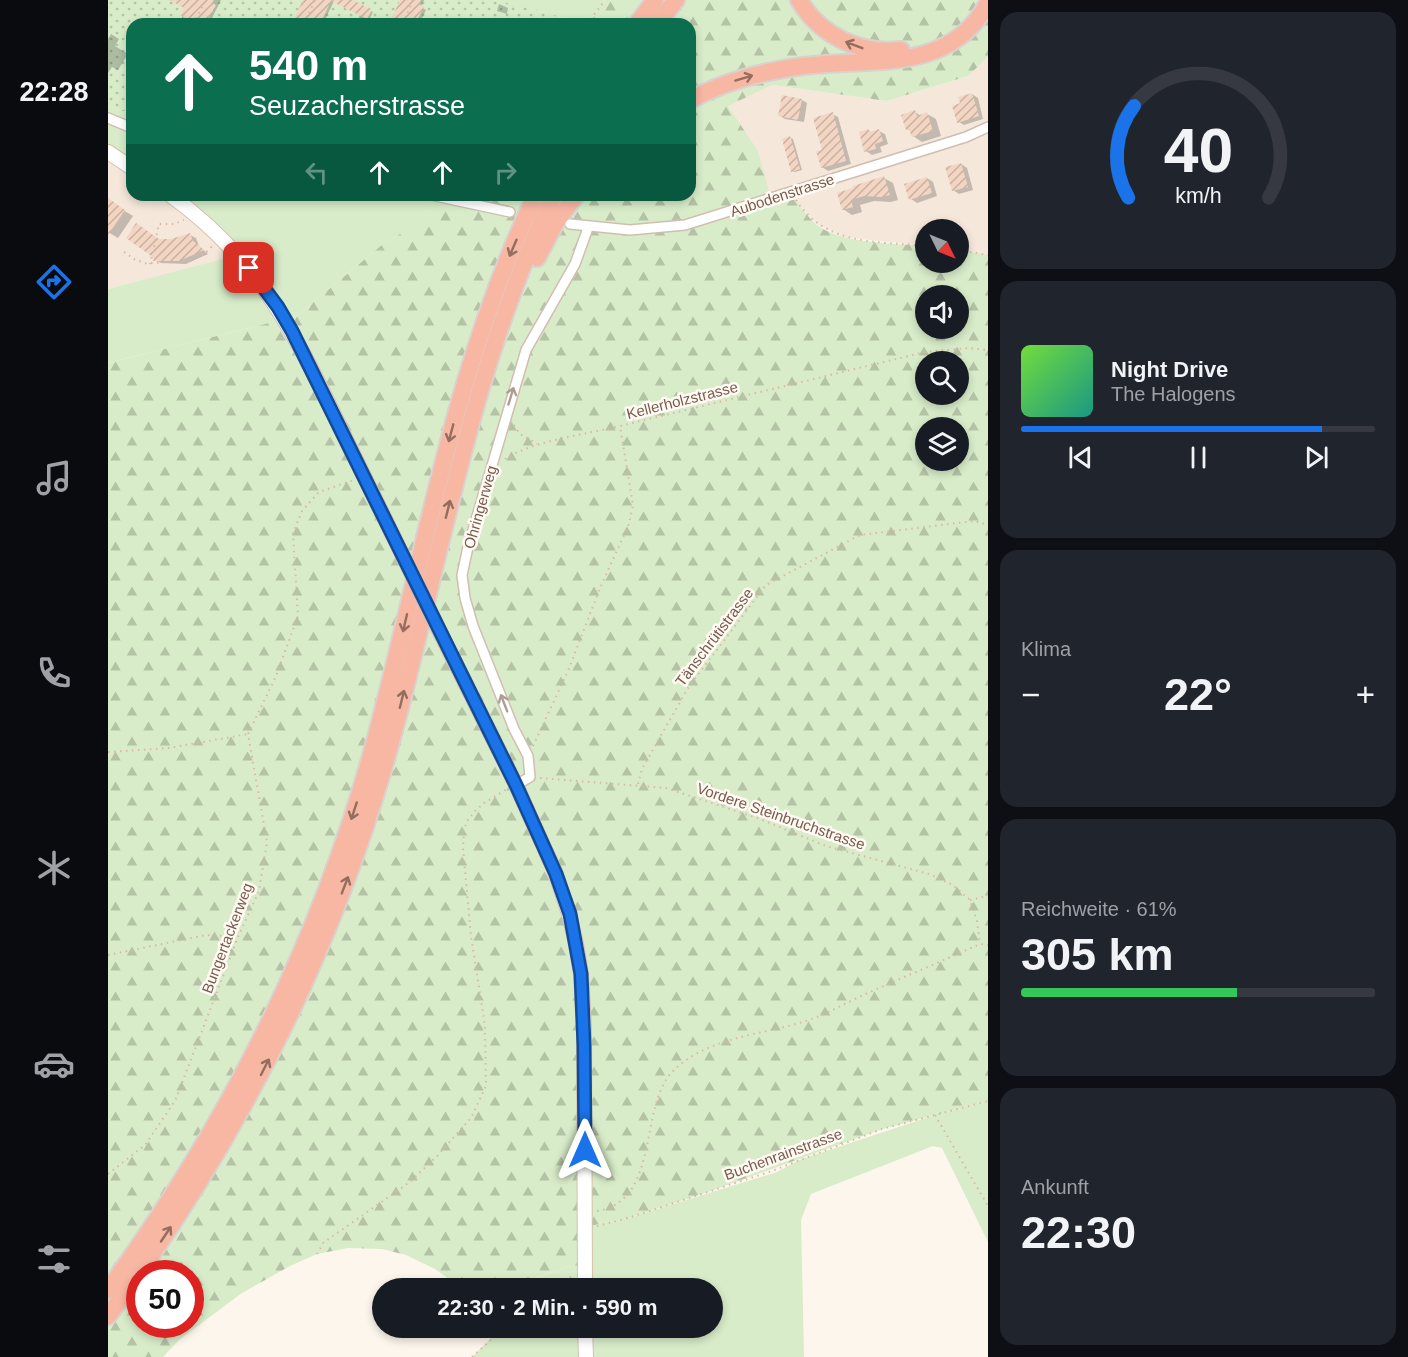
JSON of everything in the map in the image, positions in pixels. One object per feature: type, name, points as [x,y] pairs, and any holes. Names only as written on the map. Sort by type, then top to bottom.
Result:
[{"type":"highway","points":[[642,18],[655,0]]},
{"type":"highway","points":[[662,18],[676,0]]},
{"type":"highway","points":[[800,0],[815,21],[836,36],[862,48],[889,51],[912,48],[938,38],[962,20],[977,0]]},
{"type":"highway","points":[[696,97],[733,81],[777,70],[828,63],[893,61],[922,55],[938,49],[965,32],[980,16],[988,3]]},
{"type":"highway","points":[[108,1290],[166,1206],[233,1093],[283,994],[322,902],[369,762],[445,458],[472,362],[497,287],[533,201]]},
{"type":"highway","points":[[108,1317],[174,1222],[229,1134],[292,1011],[329,927],[362,839],[395,727],[463,452],[505,313],[551,201]]},
{"type":"highway","points":[[505,313],[556,222],[572,201]]},
{"type":"main road","points":[[108,152],[126,164]]},
{"type":"main road","points":[[177,201],[238,255],[259,280],[292,331],[516,785],[556,874],[570,914],[579,964],[584,1045],[585,1278]]},
{"type":"main road","points":[[585,1338],[585,1357]]},
{"type":"street","points":[[108,118],[126,126]]},
{"type":"street","name":"Aubodenstrasse","points":[[570,224],[588,228],[640,230],[679,226],[791,193],[988,128]]},
{"type":"street","points":[[457,201],[510,212]]},
{"type":"street","name":"Ohringerweg","points":[[530,777],[528,756],[514,729],[473,626],[463,585],[464,562],[526,350],[576,264],[588,228]]},
{"type":"street","points":[[516,785],[530,777]]},
{"type":"path","points":[[196,18],[206,0]]},
{"type":"path","points":[[307,18],[315,0]]},
{"type":"path","points":[[406,18],[413,0]]},
{"type":"path","points":[[591,18],[605,0]]},
{"type":"path","points":[[791,193],[818,225],[843,237],[915,245]]},
{"type":"path","points":[[151,263],[159,224],[169,225],[180,222]]},
{"type":"path","points":[[195,256],[208,251],[213,245]]},
{"type":"path","points":[[124,252],[134,259],[151,263],[168,262]]},
{"type":"path","points":[[969,252],[988,255]]},
{"type":"path","name":"Kellerholzstrasse","points":[[528,756],[568,671],[600,588],[629,524],[633,505],[620,426],[925,352],[969,348],[988,350]]},
{"type":"path","points":[[507,409],[520,434],[538,445]]},
{"type":"path","points":[[491,468],[512,454],[538,445],[620,426]]},
{"type":"path","points":[[108,752],[169,748],[248,734],[276,676],[298,616],[293,533],[302,512],[319,492],[364,476]]},
{"type":"path","name":"Tänschrütistrasse","points":[[638,784],[642,769],[688,688],[766,585],[860,536],[974,521],[988,525]]},
{"type":"path","name":"Bungertackerweg","points":[[108,1174],[145,1145],[175,1101],[238,937],[259,891],[267,842],[248,734]]},
{"type":"path","name":"Vordere Steinbruchstrasse","points":[[530,777],[666,788],[760,819],[826,846],[929,874],[953,885],[970,900]]},
{"type":"path","points":[[317,1254],[323,1243],[410,1182],[437,1156],[471,1118],[486,1086],[485,1026],[471,936],[464,840],[467,821],[475,811],[498,793]]},
{"type":"path","points":[[980,944],[977,921],[970,900],[988,896]]},
{"type":"path","points":[[108,955],[206,935],[238,937]]},
{"type":"path","points":[[593,1211],[605,1209],[621,1200],[633,1185],[642,1167],[658,1095],[673,1070],[687,1060],[733,1040],[810,1019],[980,944],[988,945]]},
{"type":"path","name":"Buchenrainstrasse","points":[[594,1219],[596,1226],[628,1218],[770,1172],[882,1129],[988,1101]]},
{"type":"path","points":[[935,1115],[988,1206]]},
{"type":"path","points":[[472,1357],[493,1338]]},
{"type":"shaded area","points":[[988,57],[988,255],[969,252],[969,219],[915,219],[915,245],[843,237],[818,225],[791,193],[771,199],[728,105],[772,85],[887,101],[968,76]]},
{"type":"shaded area","points":[[108,152],[126,164],[126,201],[177,201],[239,256],[108,289]]},
{"type":"green space","points":[[108,0],[493,0],[563,18],[126,18],[126,112],[108,106]]},
{"type":"green space","points":[[493,0],[605,0],[592,18],[564,18]]},
{"type":"green space","points":[[605,0],[988,0],[988,57],[968,76],[887,101],[772,85],[728,106],[758,151],[771,199],[791,193],[817,225],[840,236],[869,242],[915,245],[915,273],[969,273],[969,252],[988,255],[988,1101],[882,1129],[705,1193],[628,1218],[585,1227],[585,1265],[571,1266],[536,1278],[447,1278],[435,1269],[406,1255],[382,1249],[348,1248],[317,1254],[290,1266],[242,1293],[204,1321],[204,1260],[126,1260],[126,1338],[182,1338],[163,1357],[108,1357],[108,363],[297,316],[383,244],[449,205],[450,201],[696,201],[696,18],[592,18]]},
{"type":"green space","points":[[108,106],[126,112],[126,164],[108,152]]},
{"type":"green space","points":[[177,201],[450,201],[450,205],[383,244],[297,316],[108,363],[108,289],[238,255]]},
{"type":"green space","points":[[988,1101],[988,1242],[942,1148],[933,1146],[811,1194],[801,1220],[804,1357],[472,1357],[491,1338],[723,1338],[723,1278],[536,1278],[571,1266],[585,1265],[585,1227],[628,1218],[777,1172],[799,1160],[935,1115]]},
{"type":"building","points":[[170,0],[214,0],[212,3],[216,5],[209,18],[185,18],[180,15],[184,8]]},
{"type":"building","points":[[303,0],[353,0],[372,10],[368,18],[365,18],[331,1],[323,18],[294,18]]},
{"type":"building","points":[[400,0],[421,0],[419,4],[424,7],[418,18],[392,18]]},
{"type":"building","points":[[972,93],[979,116],[957,123],[952,106],[960,103],[958,97]]},
{"type":"building","points":[[782,95],[802,99],[798,120],[778,116]]},
{"type":"building","points":[[915,110],[917,116],[927,112],[933,131],[912,137],[909,129],[906,130],[901,115]]},
{"type":"building","points":[[833,112],[846,161],[821,168],[816,151],[822,150],[813,118]]},
{"type":"building","points":[[868,129],[871,132],[879,129],[883,141],[875,144],[876,149],[864,152],[859,132]]},
{"type":"building","points":[[790,136],[800,169],[791,172],[782,139]]},
{"type":"building","points":[[961,163],[968,187],[952,191],[945,167]]},
{"type":"building","points":[[884,176],[890,195],[864,196],[851,200],[853,207],[842,210],[837,193]]},
{"type":"building","points":[[927,177],[932,193],[909,200],[904,184]]},
{"type":"building","points":[[108,198],[125,210],[108,235]]},
{"type":"building","points":[[136,223],[159,239],[171,239],[190,233],[193,241],[204,250],[179,261],[153,261],[154,258],[126,238]]},
{"type":"route","points":[[249,268],[278,307],[319,383],[516,785],[556,874],[570,914],[581,974],[585,1150]]}]
